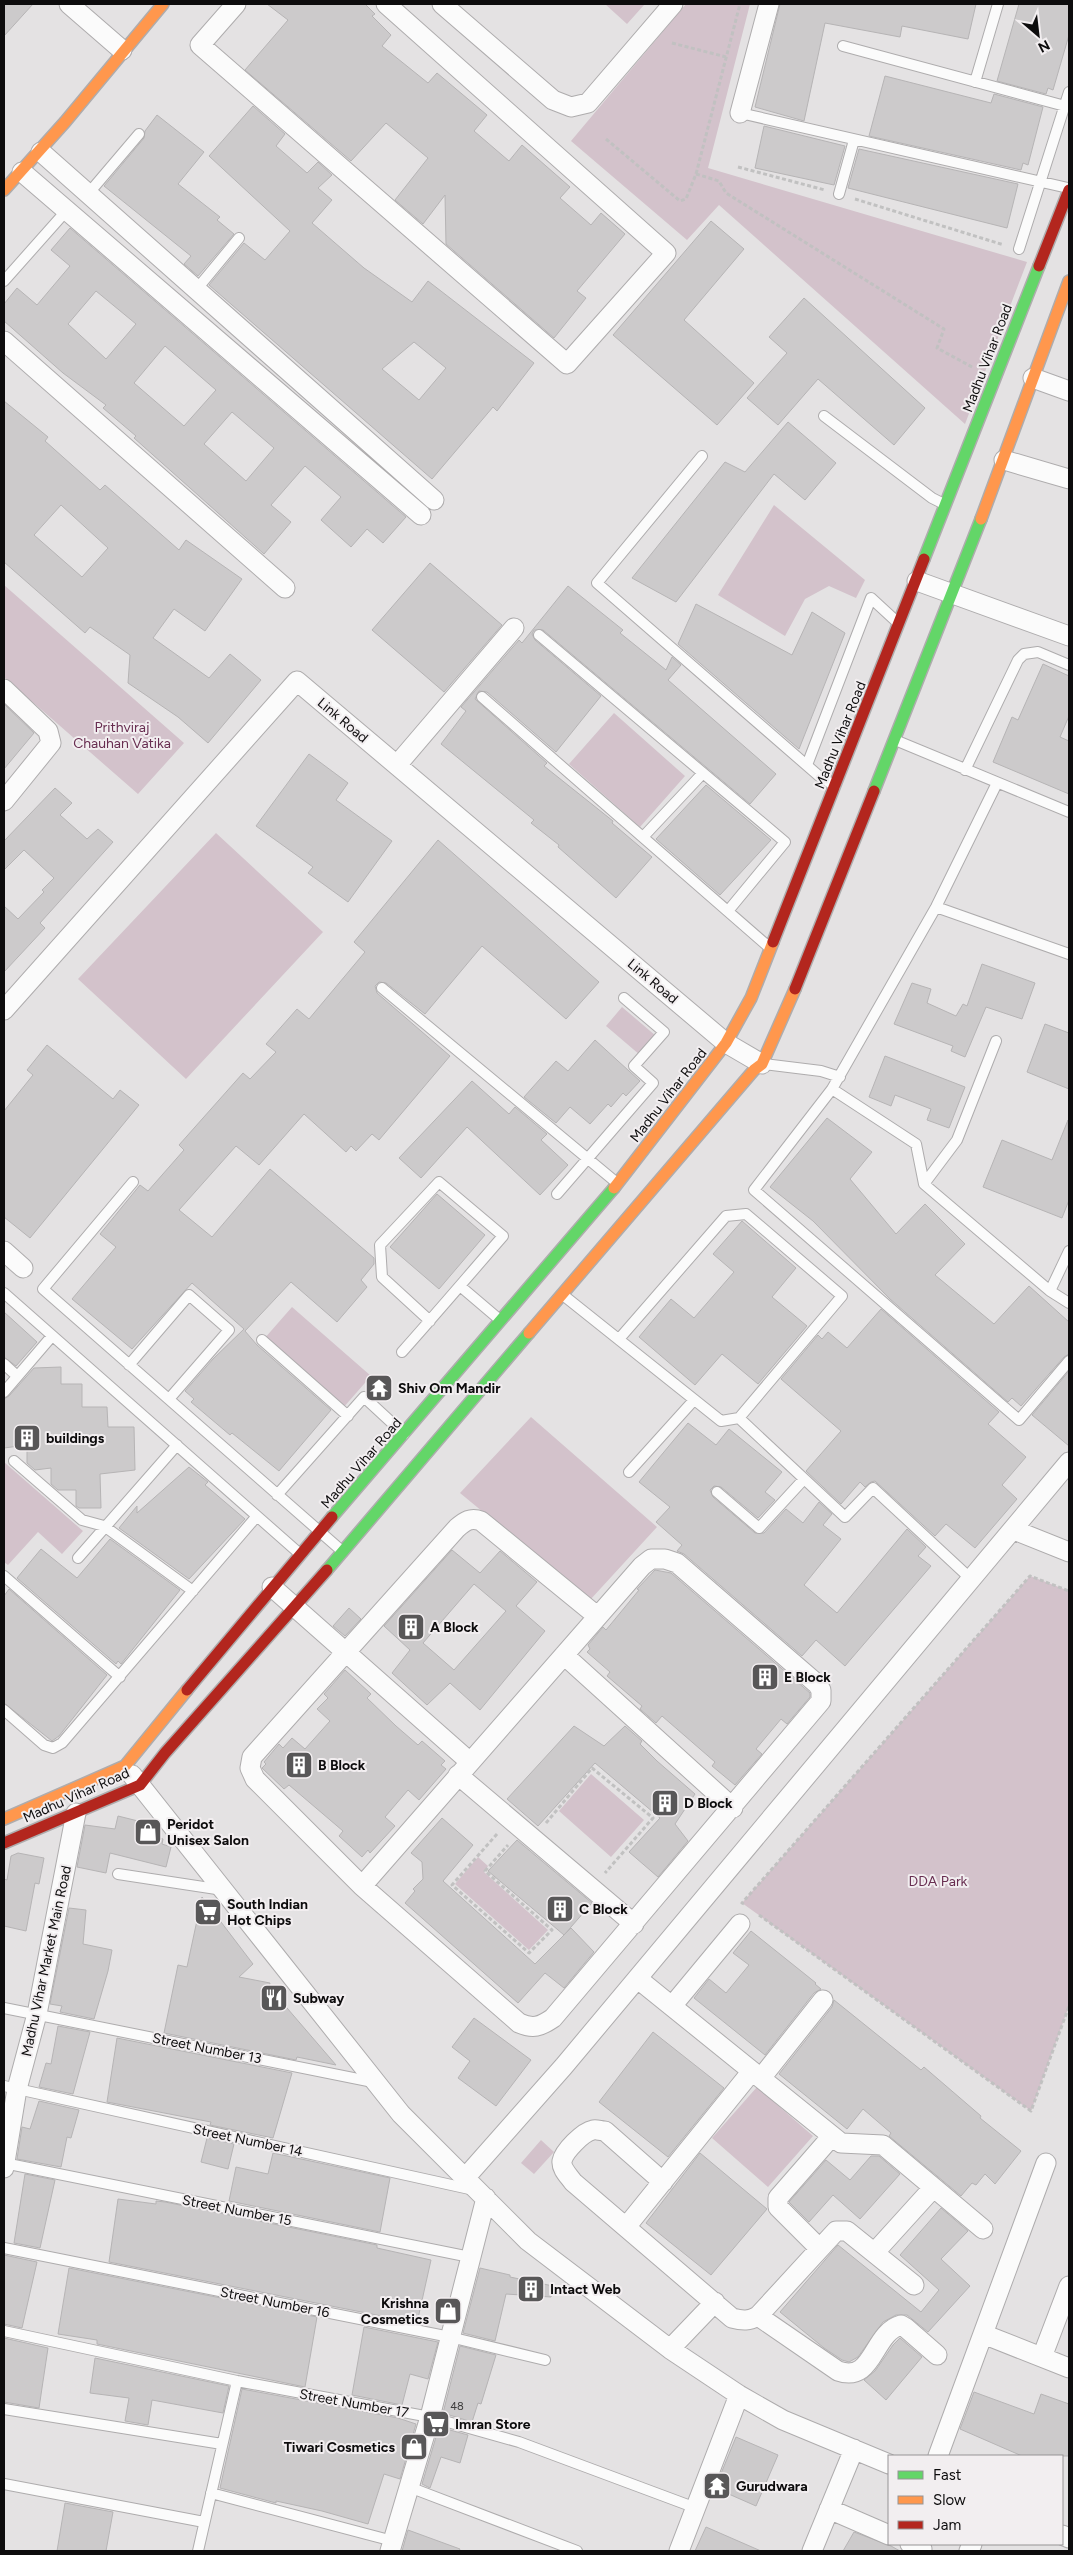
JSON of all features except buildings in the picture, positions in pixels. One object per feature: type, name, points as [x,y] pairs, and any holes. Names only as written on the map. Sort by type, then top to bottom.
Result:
[{"type":"street","points":[[69,4],[122,50]]},
{"type":"street","points":[[4,190],[41,152],[122,50],[163,4]]},
{"type":"street","points":[[236,4],[200,45],[567,364],[666,253],[386,4]]},
{"type":"street","points":[[442,4],[553,100],[571,107],[588,103],[673,4]]},
{"type":"street","points":[[740,114],[768,4]]},
{"type":"street","points":[[41,152],[434,500]]},
{"type":"street","points":[[22,172],[421,515]]},
{"type":"street","name":"Madhu Vihar Road","points":[[4,1819],[125,1766],[272,1587],[618,1184],[726,1043],[751,998],[771,949],[917,581],[1069,189]]},
{"type":"street","name":"Madhu Vihar Road","points":[[4,1843],[140,1785],[343,1552],[754,1070],[762,1064],[780,1026],[953,594],[1069,281]]},
{"type":"street","points":[[4,342],[285,588]]},
{"type":"street","points":[[1033,378],[1069,391]]},
{"type":"street","points":[[1004,460],[1069,479]]},
{"type":"street","points":[[917,581],[1069,636]]},
{"type":"street","points":[[396,765],[514,628]]},
{"type":"street","name":"Link Road","points":[[4,1010],[298,681],[726,1043],[762,1064]]},
{"type":"street","points":[[4,689],[51,736],[51,744],[45,753],[4,801]]},
{"type":"street","points":[[4,1250],[23,1268]]},
{"type":"street","points":[[537,1279],[562,1294]]},
{"type":"street","points":[[392,2546],[430,2416],[470,2257],[476,2189],[638,1979],[1069,1462]]},
{"type":"street","points":[[362,1886],[596,1616],[642,1566],[651,1559],[665,1559],[677,1564],[817,1684],[821,1690],[821,1701],[816,1710],[553,2018],[543,2025],[531,2028],[519,2023],[362,1886],[255,1779],[250,1768],[252,1756],[466,1520],[475,1518],[481,1521],[596,1616]]},
{"type":"street","points":[[1014,1530],[1069,1552]]},
{"type":"street","points":[[272,1587],[346,1652],[523,1828],[634,1924]]},
{"type":"street","points":[[564,1655],[732,1808]]},
{"type":"street","points":[[125,1766],[401,2114],[528,2241],[670,2349],[739,2395],[783,2420],[888,2464]]},
{"type":"street","name":"Madhu Vihar Market Main Road","points":[[4,2168],[10,2088],[38,2014],[76,1813]]},
{"type":"street","points":[[672,2006],[745,1916]]},
{"type":"street","points":[[638,1979],[841,2143],[882,2145],[983,2229]]},
{"type":"street","points":[[626,2227],[756,2074],[823,2000]]},
{"type":"street","points":[[663,2182],[605,2131],[594,2129],[586,2134],[566,2154],[562,2162],[563,2168],[574,2182],[732,2318],[742,2321],[752,2320],[758,2316],[836,2231],[847,2231],[914,2285]]},
{"type":"street","points":[[819,2248],[778,2207],[778,2198],[832,2136]]},
{"type":"street","points":[[938,2455],[1046,2164]]},
{"type":"street","points":[[875,2252],[933,2188]]},
{"type":"street","points":[[1042,2357],[1069,2286]]},
{"type":"street","points":[[670,2349],[714,2302]]},
{"type":"street","points":[[758,2316],[838,2371],[848,2375],[862,2368],[887,2332],[901,2326],[906,2328],[937,2355]]},
{"type":"street","points":[[984,2334],[1069,2368]]},
{"type":"street","points":[[679,2551],[739,2395]]},
{"type":"street","points":[[812,2551],[854,2449]]},
{"type":"street","points":[[829,2509],[888,2535]]},
{"type":"lane","points":[[975,82],[998,4]]},
{"type":"lane","points":[[843,46],[1065,106]]},
{"type":"lane","points":[[1019,249],[1069,92]]},
{"type":"lane","points":[[740,114],[1040,184],[1069,189]]},
{"type":"lane","points":[[88,194],[139,134]]},
{"type":"lane","points":[[839,194],[854,140]]},
{"type":"lane","points":[[4,281],[67,210]]},
{"type":"lane","points":[[196,290],[239,238]]},
{"type":"lane","points":[[824,416],[932,498],[946,506]]},
{"type":"lane","points":[[702,456],[597,584],[806,765],[835,787]]},
{"type":"lane","points":[[806,765],[871,598],[900,624]]},
{"type":"lane","points":[[538,635],[785,842],[728,911]]},
{"type":"lane","points":[[965,770],[1018,660],[1024,654],[1038,652],[1069,665]]},
{"type":"lane","points":[[482,697],[771,949]]},
{"type":"lane","points":[[894,740],[1069,812]]},
{"type":"lane","points":[[643,837],[702,773]]},
{"type":"lane","points":[[997,783],[936,907],[840,1076],[754,1190],[1019,1420],[1069,1361]]},
{"type":"lane","points":[[936,907],[1069,954]]},
{"type":"lane","points":[[382,988],[618,1184]]},
{"type":"lane","points":[[557,1194],[586,1158],[653,1083],[634,1066],[664,1032],[624,998]]},
{"type":"lane","points":[[924,1184],[957,1140],[996,1041]]},
{"type":"lane","points":[[762,1064],[821,1071],[840,1076]]},
{"type":"lane","points":[[832,1089],[916,1144],[924,1184],[1050,1290],[1069,1303]]},
{"type":"lane","points":[[133,1182],[43,1289],[343,1552]]},
{"type":"lane","points":[[402,1352],[430,1321],[503,1236],[439,1182],[380,1245],[382,1277],[430,1321]]},
{"type":"lane","points":[[562,1294],[722,1421],[739,1418],[842,1296],[746,1214],[726,1216],[619,1339]]},
{"type":"lane","points":[[1050,1290],[1069,1251]]},
{"type":"lane","points":[[460,1286],[501,1321]]},
{"type":"lane","points":[[4,1293],[301,1555]]},
{"type":"lane","points":[[129,1364],[190,1295],[229,1330],[169,1399]]},
{"type":"lane","points":[[4,1392],[52,1336]]},
{"type":"lane","points":[[262,1340],[348,1416]]},
{"type":"lane","points":[[4,1364],[17,1376]]},
{"type":"lane","points":[[277,1495],[364,1397],[405,1434]]},
{"type":"lane","points":[[629,1472],[694,1400]]},
{"type":"lane","points":[[739,1418],[845,1517],[874,1488],[972,1580]]},
{"type":"lane","points":[[78,1558],[104,1526],[177,1445]]},
{"type":"lane","points":[[14,1462],[82,1520],[104,1526],[193,1591]]},
{"type":"lane","points":[[717,1492],[759,1528],[804,1479]]},
{"type":"lane","points":[[4,1710],[44,1745],[53,1748],[62,1744],[257,1516]]},
{"type":"lane","points":[[4,1576],[120,1676]]},
{"type":"lane","points":[[118,1874],[223,1890]]},
{"type":"lane","name":"Street Number 13","points":[[4,2008],[376,2082]]},
{"type":"lane","name":"Street Number 14","points":[[10,2088],[476,2189]]},
{"type":"lane","name":"Street Number 15","points":[[4,2163],[470,2257]]},
{"type":"lane","name":"Street Number 16","points":[[4,2248],[450,2337],[545,2360]]},
{"type":"lane","name":"Street Number 17","points":[[4,2331],[237,2381],[430,2416],[519,2442],[696,2508]]},
{"type":"lane","points":[[198,2551],[237,2381]]},
{"type":"lane","points":[[4,2409],[222,2444]]},
{"type":"lane","points":[[4,2484],[204,2522]]},
{"type":"lane","points":[[409,2487],[577,2551]]},
{"type":"lane","points":[[211,2493],[392,2546]]},
{"type":"path","points":[[606,139],[680,202],[686,199],[696,174],[740,4]]},
{"type":"path","points":[[672,43],[726,57]]},
{"type":"path","points":[[738,167],[839,194],[1019,249]]},
{"type":"path","points":[[696,174],[719,181],[726,193],[944,329],[937,348],[995,380]]},
{"type":"path","points":[[745,1916],[742,1903],[1030,1576],[1069,1591]]},
{"type":"path","points":[[523,1828],[485,1871],[552,1930],[529,1953],[452,1885],[523,1828],[592,1768],[653,1818],[592,1888]]},
{"type":"path","points":[[758,1914],[1031,2111],[1069,2006]]},
{"type":"green space","points":[[605,4],[642,4],[644,5],[627,24]]},
{"type":"green space","points":[[686,4],[750,4],[708,168],[1027,262],[965,424],[719,205],[687,240],[571,141]]},
{"type":"green space","points":[[774,505],[865,580],[856,598],[829,586],[805,599],[785,636],[718,595]]},
{"type":"green space","name":"Prithviraj Chauhan Vatika","points":[[4,585],[184,743],[138,794],[4,677]]},
{"type":"green space","points":[[614,713],[685,776],[640,827],[569,764]]},
{"type":"green space","points":[[216,833],[323,932],[186,1079],[78,979]]},
{"type":"green space","points":[[622,1007],[656,1036],[640,1055],[606,1026]]},
{"type":"green space","points":[[292,1307],[371,1376],[343,1408],[264,1339]]},
{"type":"green space","points":[[531,1417],[657,1527],[590,1600],[460,1493]]},
{"type":"green space","points":[[4,1462],[83,1531],[62,1554],[38,1532],[8,1565],[4,1562]]},
{"type":"green space","name":"DDA Park","points":[[1030,1576],[1069,1591],[1069,2006],[1031,2111],[742,1903]]},
{"type":"green space","points":[[591,1774],[644,1820],[611,1857],[559,1811]]},
{"type":"green space","points":[[478,1857],[488,1866],[484,1872],[548,1930],[529,1950],[455,1884]]},
{"type":"green space","points":[[757,2087],[813,2136],[768,2187],[712,2138]]},
{"type":"green space","points":[[541,2140],[554,2152],[534,2174],[521,2163]]},
{"type":"traffic: fast","points":[[924,559],[1039,266]]},
{"type":"traffic: fast","points":[[874,791],[981,519]]},
{"type":"traffic: fast","points":[[332,1517],[614,1188]]},
{"type":"traffic: fast","points":[[327,1570],[529,1333]]},
{"type":"traffic: slow","points":[[4,190],[65,122],[163,4]]},
{"type":"traffic: slow","points":[[981,519],[1069,281]]},
{"type":"traffic: slow","points":[[614,1188],[726,1043],[751,998],[773,942]]},
{"type":"traffic: slow","points":[[529,1333],[754,1070],[762,1064],[795,989]]},
{"type":"traffic: slow","points":[[4,1819],[125,1766],[187,1690]]},
{"type":"traffic: jam","points":[[1039,266],[1069,190]]},
{"type":"traffic: jam","points":[[773,942],[924,559]]},
{"type":"traffic: jam","points":[[795,989],[874,791]]},
{"type":"traffic: jam","points":[[187,1690],[332,1517]]},
{"type":"traffic: jam","points":[[4,1843],[140,1785],[165,1753],[327,1570]]},
{"type":"place","name":"Shiv Om Mandir","points":[[379,1388]]},
{"type":"place","name":"buildings","points":[[27,1438]]},
{"type":"place","name":"A Block","points":[[411,1627]]},
{"type":"place","name":"E Block","points":[[765,1677]]},
{"type":"place","name":"B Block","points":[[299,1765]]},
{"type":"place","name":"D Block","points":[[665,1803]]},
{"type":"place","name":"Peridot Unisex Salon","points":[[148,1832]]},
{"type":"place","name":"C Block","points":[[560,1909]]},
{"type":"place","name":"South Indian Hot Chips","points":[[208,1912]]},
{"type":"place","name":"Subway","points":[[274,1998]]},
{"type":"place","name":"Intact Web","points":[[531,2289]]},
{"type":"place","name":"Krishna Cosmetics","points":[[448,2311]]},
{"type":"place","name":"Imran Store","points":[[436,2424]]},
{"type":"place","name":"Tiwari Cosmetics","points":[[414,2447]]},
{"type":"place","name":"Gurudwara","points":[[717,2486]]}]
